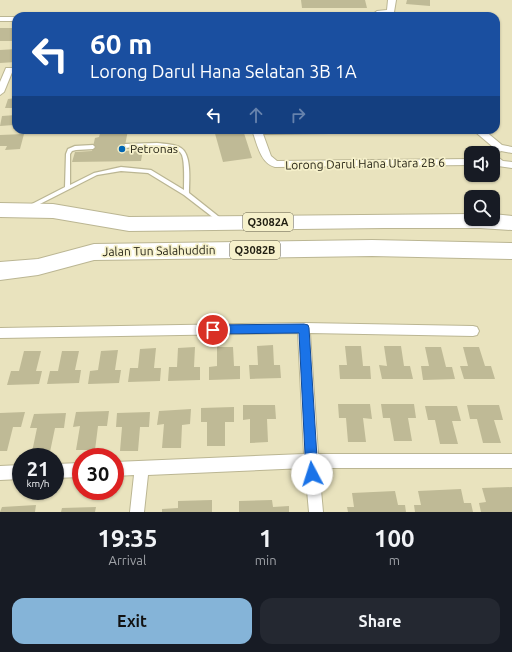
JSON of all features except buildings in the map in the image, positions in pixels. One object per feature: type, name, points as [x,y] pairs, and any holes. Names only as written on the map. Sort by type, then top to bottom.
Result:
[{"type":"highway","name":"Q3082A","points":[[0,210],[26,209],[53,211],[129,224],[480,221],[512,223]]},
{"type":"highway","name":"Jalan Tun Salahuddin","points":[[0,271],[38,267],[94,252],[372,248],[512,251]]},
{"type":"street","points":[[392,0],[392,12]]},
{"type":"street","points":[[0,19],[12,19]]},
{"type":"street","points":[[0,70],[12,70]]},
{"type":"street","points":[[0,92],[12,72]]},
{"type":"street","name":"Lorong Darul Hana Utara 2B 6","points":[[258,134],[267,158],[275,164],[464,162]]},
{"type":"street","points":[[482,134],[492,146]]},
{"type":"street","points":[[500,150],[512,150]]},
{"type":"street","points":[[500,163],[512,165]]},
{"type":"street","points":[[304,328],[311,461],[316,512]]},
{"type":"street","points":[[0,333],[304,328],[473,331]]},
{"type":"street","points":[[124,469],[311,461],[512,461]]},
{"type":"street","points":[[137,512],[142,468]]},
{"type":"street","points":[[0,472],[12,472]]},
{"type":"lane","points":[[125,146],[169,145],[179,148],[184,154],[186,194]]},
{"type":"lane","points":[[67,187],[68,154],[70,150],[75,148],[93,147]]},
{"type":"lane","points":[[26,209],[67,187],[96,174],[121,169],[149,171],[186,194],[223,222]]},
{"type":"place","name":"Petronas","points":[[122,149]]},
{"type":"route","points":[[213,330],[304,328],[312,474]]}]
